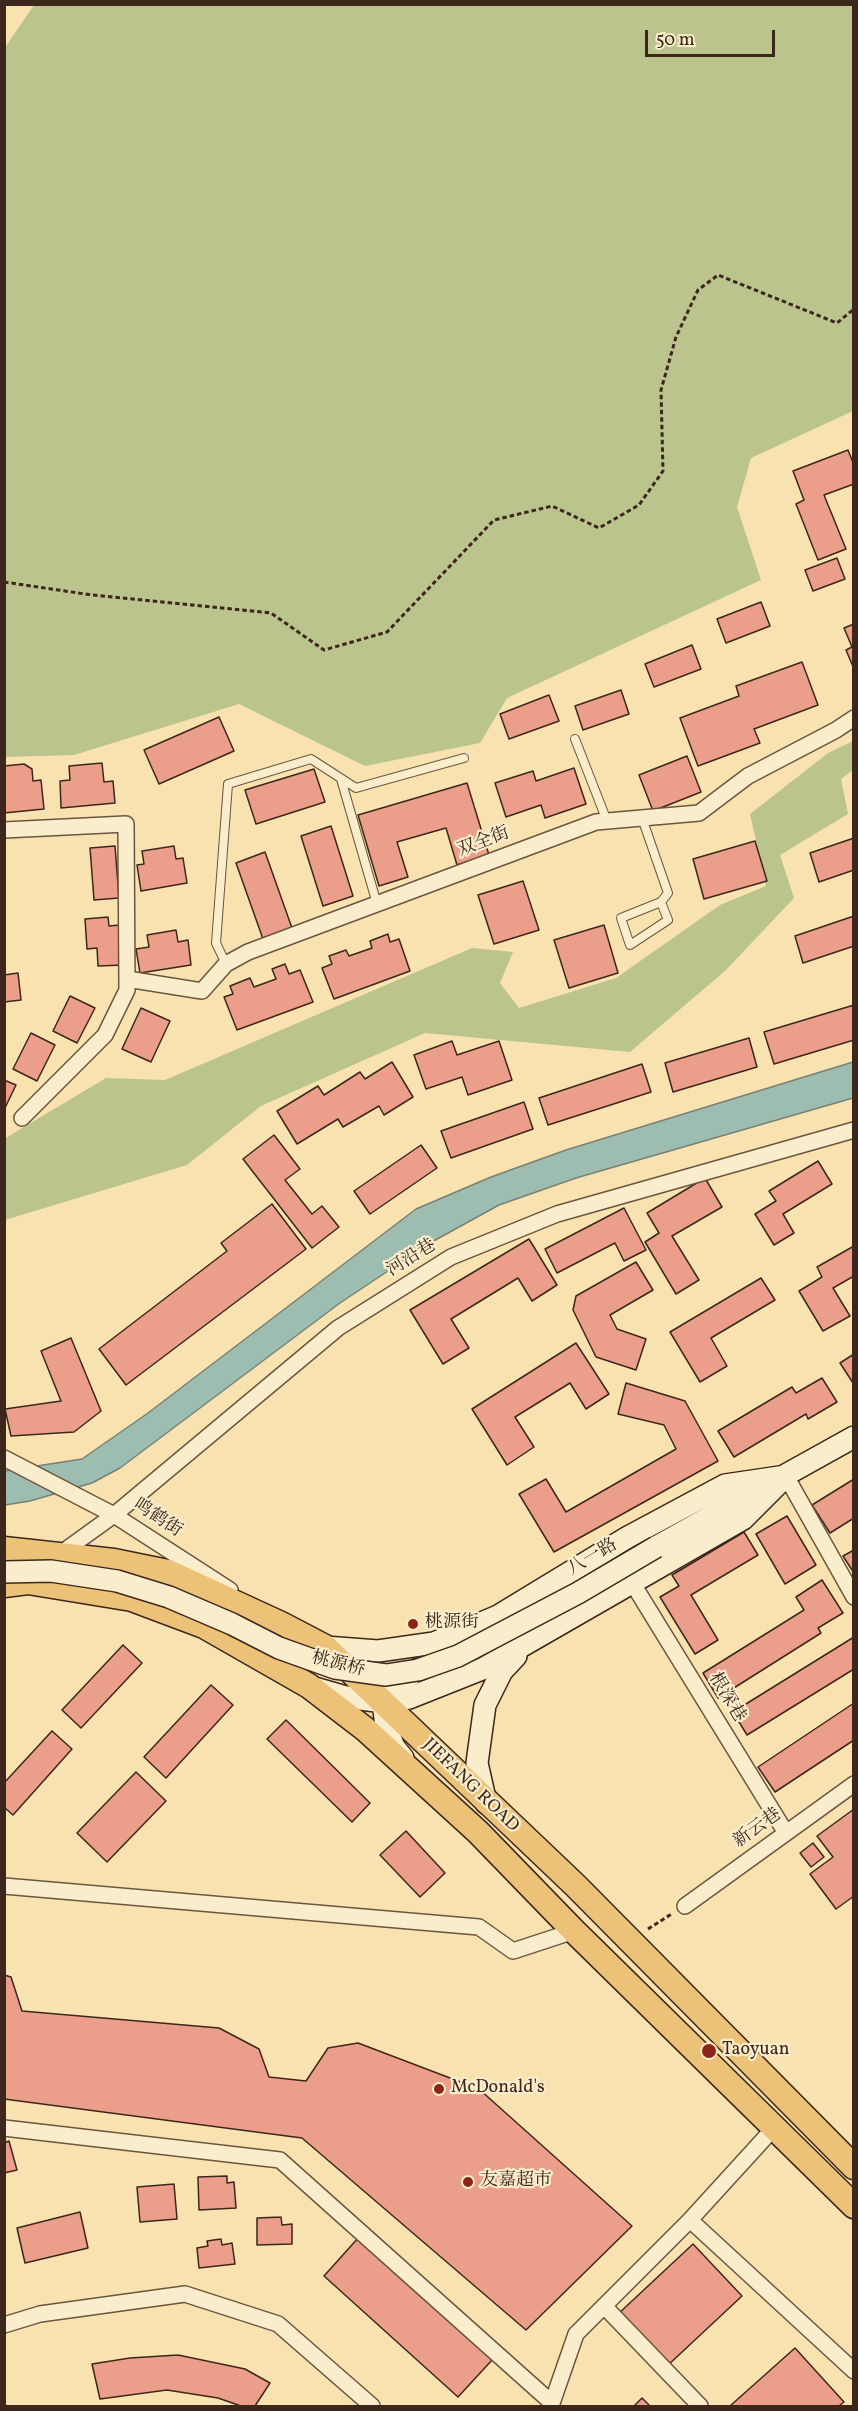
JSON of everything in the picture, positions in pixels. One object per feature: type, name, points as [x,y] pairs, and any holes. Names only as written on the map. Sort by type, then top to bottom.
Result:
[{"type":"main road","name":"八一路","points":[[325,1647],[378,1651],[434,1643],[498,1616],[628,1537],[725,1485],[786,1476],[854,1437]]},
{"type":"main road","name":"桃源桥","points":[[4,1572],[51,1571],[117,1581],[169,1597],[232,1624],[279,1648],[335,1668],[386,1675],[418,1670],[458,1656],[578,1593],[656,1547],[786,1476]]},
{"type":"main road","points":[[309,1686],[346,1697],[383,1702],[409,1698],[482,1670],[743,1519],[786,1476]]},
{"type":"main road","name":"JIEFANG ROAD","points":[[4,1549],[114,1561],[168,1572],[325,1647],[486,1803],[576,1886],[854,2167]]},
{"type":"main road","name":"JIEFANG ROAD","points":[[4,1585],[28,1582],[132,1599],[204,1626],[309,1686],[365,1729],[478,1832],[574,1931],[854,2206]]},
{"type":"main road","points":[[415,1773],[390,1737],[384,1720],[383,1702],[389,1690],[498,1616]]},
{"type":"main road","points":[[486,1803],[477,1764],[485,1705],[502,1671],[526,1644]]},
{"type":"street","name":"双全街","points":[[127,979],[202,991],[226,964],[249,952],[596,822],[699,813],[748,776],[836,730],[854,718]]},
{"type":"street","points":[[4,830],[126,824],[127,990],[105,1035],[22,1118]]},
{"type":"street","name":"河沿巷","points":[[60,1554],[114,1515],[338,1328],[451,1257],[557,1214],[854,1130]]},
{"type":"street","name":"鸣鹤街","points":[[9,1460],[114,1515],[281,1624]]},
{"type":"street","points":[[786,1476],[854,1597]]},
{"type":"street","name":"根深巷","points":[[633,1584],[786,1833]]},
{"type":"street","name":"新云巷","points":[[685,1906],[854,1785]]},
{"type":"street","points":[[4,1886],[479,1927],[513,1951],[574,1931]]},
{"type":"street","points":[[4,2128],[280,2160],[552,2404],[576,2334],[690,2220],[773,2128]]},
{"type":"street","points":[[690,2220],[854,2371]]},
{"type":"street","points":[[4,2325],[40,2314],[185,2294],[278,2324],[372,2406]]},
{"type":"street","points":[[604,2306],[700,2406]]},
{"type":"lane","points":[[575,739],[607,821]]},
{"type":"lane","points":[[226,964],[216,943],[228,784],[311,759],[356,788],[464,758]]},
{"type":"lane","points":[[341,779],[377,904]]},
{"type":"lane","points":[[642,818],[668,893],[661,902],[621,918],[630,945],[668,920],[661,902]]},
{"type":"path","points":[[4,582],[102,596],[272,613],[324,650],[387,632],[494,520],[552,506],[599,528],[639,505],[663,471],[662,390],[676,337],[698,290],[718,275],[837,323],[854,309]]},
{"type":"path","points":[[630,1941],[685,1906]]},
{"type":"green space","points":[[34,5],[853,5],[853,411],[751,458],[737,507],[761,580],[507,698],[480,743],[365,766],[239,704],[74,755],[5,757],[4,49]]},
{"type":"green space","points":[[853,741],[853,770],[841,779],[848,814],[780,855],[794,898],[725,971],[630,1052],[425,1033],[261,1106],[187,1165],[5,1220],[4,1139],[106,1078],[165,1080],[472,948],[513,952],[500,983],[519,1008],[616,978],[720,905],[766,886],[750,814],[828,753]]},
{"type":"shaded area","points":[[853,1062],[853,1098],[576,1178],[499,1205],[430,1243],[340,1303],[120,1468],[92,1483],[30,1501],[5,1505],[5,1471],[82,1459],[148,1413],[416,1209],[491,1177],[566,1150]]},
{"type":"building","points":[[848,450],[854,465],[854,484],[824,495],[846,549],[818,560],[796,504],[804,500],[793,471]]},
{"type":"building","points":[[837,558],[845,579],[813,591],[805,570]]},
{"type":"building","points":[[761,602],[770,626],[726,643],[717,619]]},
{"type":"building","points":[[854,624],[854,669],[846,650],[852,647],[844,628]]},
{"type":"building","points":[[692,645],[701,669],[654,687],[645,664]]},
{"type":"building","points":[[802,662],[818,705],[754,729],[760,743],[698,766],[680,718],[739,696],[736,686]]},
{"type":"building","points":[[621,690],[629,714],[583,730],[575,706]]},
{"type":"building","points":[[549,695],[559,721],[509,739],[500,714]]},
{"type":"building","points":[[219,717],[234,751],[159,784],[144,750]]},
{"type":"building","points":[[687,756],[701,792],[653,811],[639,775]]},
{"type":"building","points":[[102,763],[104,782],[113,781],[115,803],[61,808],[60,781],[70,780],[69,766]]},
{"type":"building","points":[[24,764],[32,769],[33,781],[41,780],[44,809],[4,813],[4,766]]},
{"type":"building","points":[[574,768],[586,804],[545,818],[541,805],[506,817],[495,783],[533,771],[536,781]]},
{"type":"building","points":[[314,769],[325,802],[256,824],[245,790]]},
{"type":"building","points":[[467,783],[489,855],[457,865],[446,828],[397,842],[408,877],[379,886],[358,815]]},
{"type":"building","points":[[331,826],[353,896],[323,906],[301,836]]},
{"type":"building","points":[[854,838],[854,870],[819,882],[810,853]]},
{"type":"building","points":[[755,841],[767,881],[704,899],[693,859]]},
{"type":"building","points":[[115,846],[119,898],[94,900],[90,848]]},
{"type":"building","points":[[174,846],[176,859],[183,858],[187,883],[141,891],[137,865],[144,864],[142,851]]},
{"type":"building","points":[[265,852],[292,928],[263,939],[236,863]]},
{"type":"building","points":[[523,881],[539,930],[494,944],[478,895]]},
{"type":"building","points":[[854,916],[854,946],[803,963],[795,936]]},
{"type":"building","points":[[108,917],[109,926],[120,925],[123,965],[98,966],[97,948],[87,949],[85,919]]},
{"type":"building","points":[[604,925],[618,973],[569,988],[554,940]]},
{"type":"building","points":[[176,930],[178,942],[188,940],[191,965],[140,973],[136,949],[149,947],[147,935]]},
{"type":"building","points":[[388,934],[390,942],[399,939],[410,971],[334,999],[322,968],[332,964],[329,956],[346,950],[349,956],[372,948],[370,941]]},
{"type":"building","points":[[285,964],[289,974],[300,970],[313,1002],[237,1030],[224,997],[233,994],[230,986],[250,978],[254,987],[276,979],[272,969]]},
{"type":"building","points":[[18,973],[21,1000],[4,1002],[4,975]]},
{"type":"building","points":[[70,996],[95,1008],[77,1043],[53,1031]]},
{"type":"building","points":[[854,1005],[854,1040],[774,1064],[764,1032]]},
{"type":"building","points":[[141,1008],[170,1021],[151,1062],[122,1049]]},
{"type":"building","points":[[31,1033],[55,1045],[37,1081],[13,1069]]},
{"type":"building","points":[[749,1038],[757,1067],[673,1092],[665,1063]]},
{"type":"building","points":[[452,1041],[457,1055],[499,1041],[512,1080],[468,1095],[462,1077],[426,1089],[414,1055]]},
{"type":"building","points":[[392,1062],[413,1097],[384,1115],[379,1106],[343,1127],[338,1119],[297,1144],[277,1111],[318,1086],[324,1095],[360,1072],[365,1079]]},
{"type":"building","points":[[642,1064],[651,1092],[548,1125],[539,1098]]},
{"type":"building","points":[[4,1080],[16,1085],[4,1110]]},
{"type":"building","points":[[524,1102],[533,1129],[451,1158],[441,1131]]},
{"type":"building","points":[[274,1135],[300,1169],[285,1180],[312,1214],[322,1206],[339,1227],[312,1248],[243,1159]]},
{"type":"building","points":[[421,1145],[437,1168],[370,1214],[354,1191]]},
{"type":"building","points":[[818,1161],[832,1184],[783,1214],[794,1233],[774,1245],[755,1214],[776,1201],[769,1191]]},
{"type":"building","points":[[705,1178],[722,1207],[672,1236],[699,1280],[676,1294],[645,1242],[659,1233],[647,1213]]},
{"type":"building","points":[[272,1204],[306,1249],[126,1385],[99,1349],[227,1251],[221,1243]]},
{"type":"building","points":[[624,1208],[646,1250],[624,1261],[615,1243],[557,1273],[545,1249]]},
{"type":"building","points":[[529,1239],[557,1285],[532,1301],[518,1278],[451,1319],[469,1348],[443,1364],[410,1310]]},
{"type":"building","points":[[854,1246],[854,1276],[833,1288],[850,1316],[823,1331],[799,1291],[822,1277],[817,1267]]},
{"type":"building","points":[[636,1262],[653,1290],[610,1315],[617,1329],[646,1339],[636,1370],[596,1357],[573,1310],[576,1296]]},
{"type":"building","points":[[761,1278],[775,1300],[711,1338],[727,1366],[700,1382],[670,1332]]},
{"type":"building","points":[[71,1338],[101,1411],[74,1432],[11,1436],[5,1409],[61,1401],[41,1351]]},
{"type":"building","points":[[576,1343],[609,1394],[586,1409],[570,1383],[515,1417],[534,1447],[507,1465],[472,1409]]},
{"type":"building","points":[[854,1354],[854,1383],[853,1383],[840,1363]]},
{"type":"building","points":[[822,1378],[837,1402],[808,1419],[806,1414],[734,1457],[718,1431],[792,1387],[796,1393]]},
{"type":"building","points":[[626,1383],[685,1401],[718,1461],[554,1552],[519,1494],[546,1479],[566,1512],[676,1449],[664,1425],[618,1414]]},
{"type":"building","points":[[854,1479],[854,1518],[830,1533],[812,1505]]},
{"type":"building","points":[[787,1516],[816,1565],[785,1584],[756,1534]]},
{"type":"building","points":[[744,1532],[758,1555],[691,1595],[718,1640],[695,1654],[660,1597],[679,1586],[672,1575]]},
{"type":"building","points":[[854,1550],[854,1573],[843,1556]]},
{"type":"building","points":[[822,1580],[843,1613],[818,1628],[821,1633],[718,1698],[703,1673],[804,1610],[796,1597]]},
{"type":"building","points":[[854,1637],[854,1669],[747,1735],[733,1712]]},
{"type":"building","points":[[123,1645],[142,1663],[81,1728],[62,1710]]},
{"type":"building","points":[[211,1685],[233,1705],[166,1778],[144,1757]]},
{"type":"building","points":[[854,1703],[854,1740],[775,1792],[758,1767]]},
{"type":"building","points":[[286,1720],[370,1803],[352,1822],[267,1739]]},
{"type":"building","points":[[52,1731],[72,1749],[13,1815],[4,1807],[4,1783]]},
{"type":"building","points":[[136,1772],[166,1801],[107,1862],[77,1833]]},
{"type":"building","points":[[854,1809],[854,1896],[836,1909],[810,1874],[833,1857],[817,1836]]},
{"type":"building","points":[[406,1831],[445,1873],[420,1897],[380,1855]]},
{"type":"building","points":[[813,1843],[824,1857],[811,1867],[800,1853]]},
{"type":"building","name":"友嘉超市","points":[[4,1975],[11,1977],[22,2011],[219,2028],[259,2049],[269,2077],[306,2081],[328,2048],[358,2043],[479,2089],[632,2226],[526,2330],[302,2138],[4,2099]]},
{"type":"building","points":[[9,2141],[17,2170],[4,2173],[4,2143]]},
{"type":"building","points":[[227,2176],[227,2183],[234,2182],[236,2208],[199,2210],[198,2177]]},
{"type":"building","points":[[174,2184],[177,2219],[140,2222],[137,2187]]},
{"type":"building","points":[[80,2212],[88,2248],[25,2263],[17,2228]]},
{"type":"building","points":[[281,2217],[282,2225],[292,2224],[292,2244],[257,2245],[257,2218]]},
{"type":"building","points":[[359,2237],[493,2359],[458,2397],[324,2276]]},
{"type":"building","points":[[221,2239],[222,2245],[232,2243],[235,2264],[199,2268],[197,2248],[208,2246],[207,2241]]},
{"type":"building","points":[[693,2244],[742,2296],[666,2367],[617,2315]]},
{"type":"building","points":[[795,2348],[844,2402],[839,2406],[730,2406]]},
{"type":"building","points":[[178,2355],[245,2369],[270,2383],[255,2406],[241,2406],[218,2398],[167,2390],[100,2399],[92,2364],[130,2358]]},
{"type":"building","points":[[642,2398],[650,2406],[634,2406]]},
{"type":"place","name":"桃源街","points":[[413,1624]]},
{"type":"place","name":"Taoyuan","points":[[709,2051]]},
{"type":"place","name":"McDonald's","points":[[439,2089]]},
{"type":"place","name":"友嘉超市","points":[[468,2182]]}]
